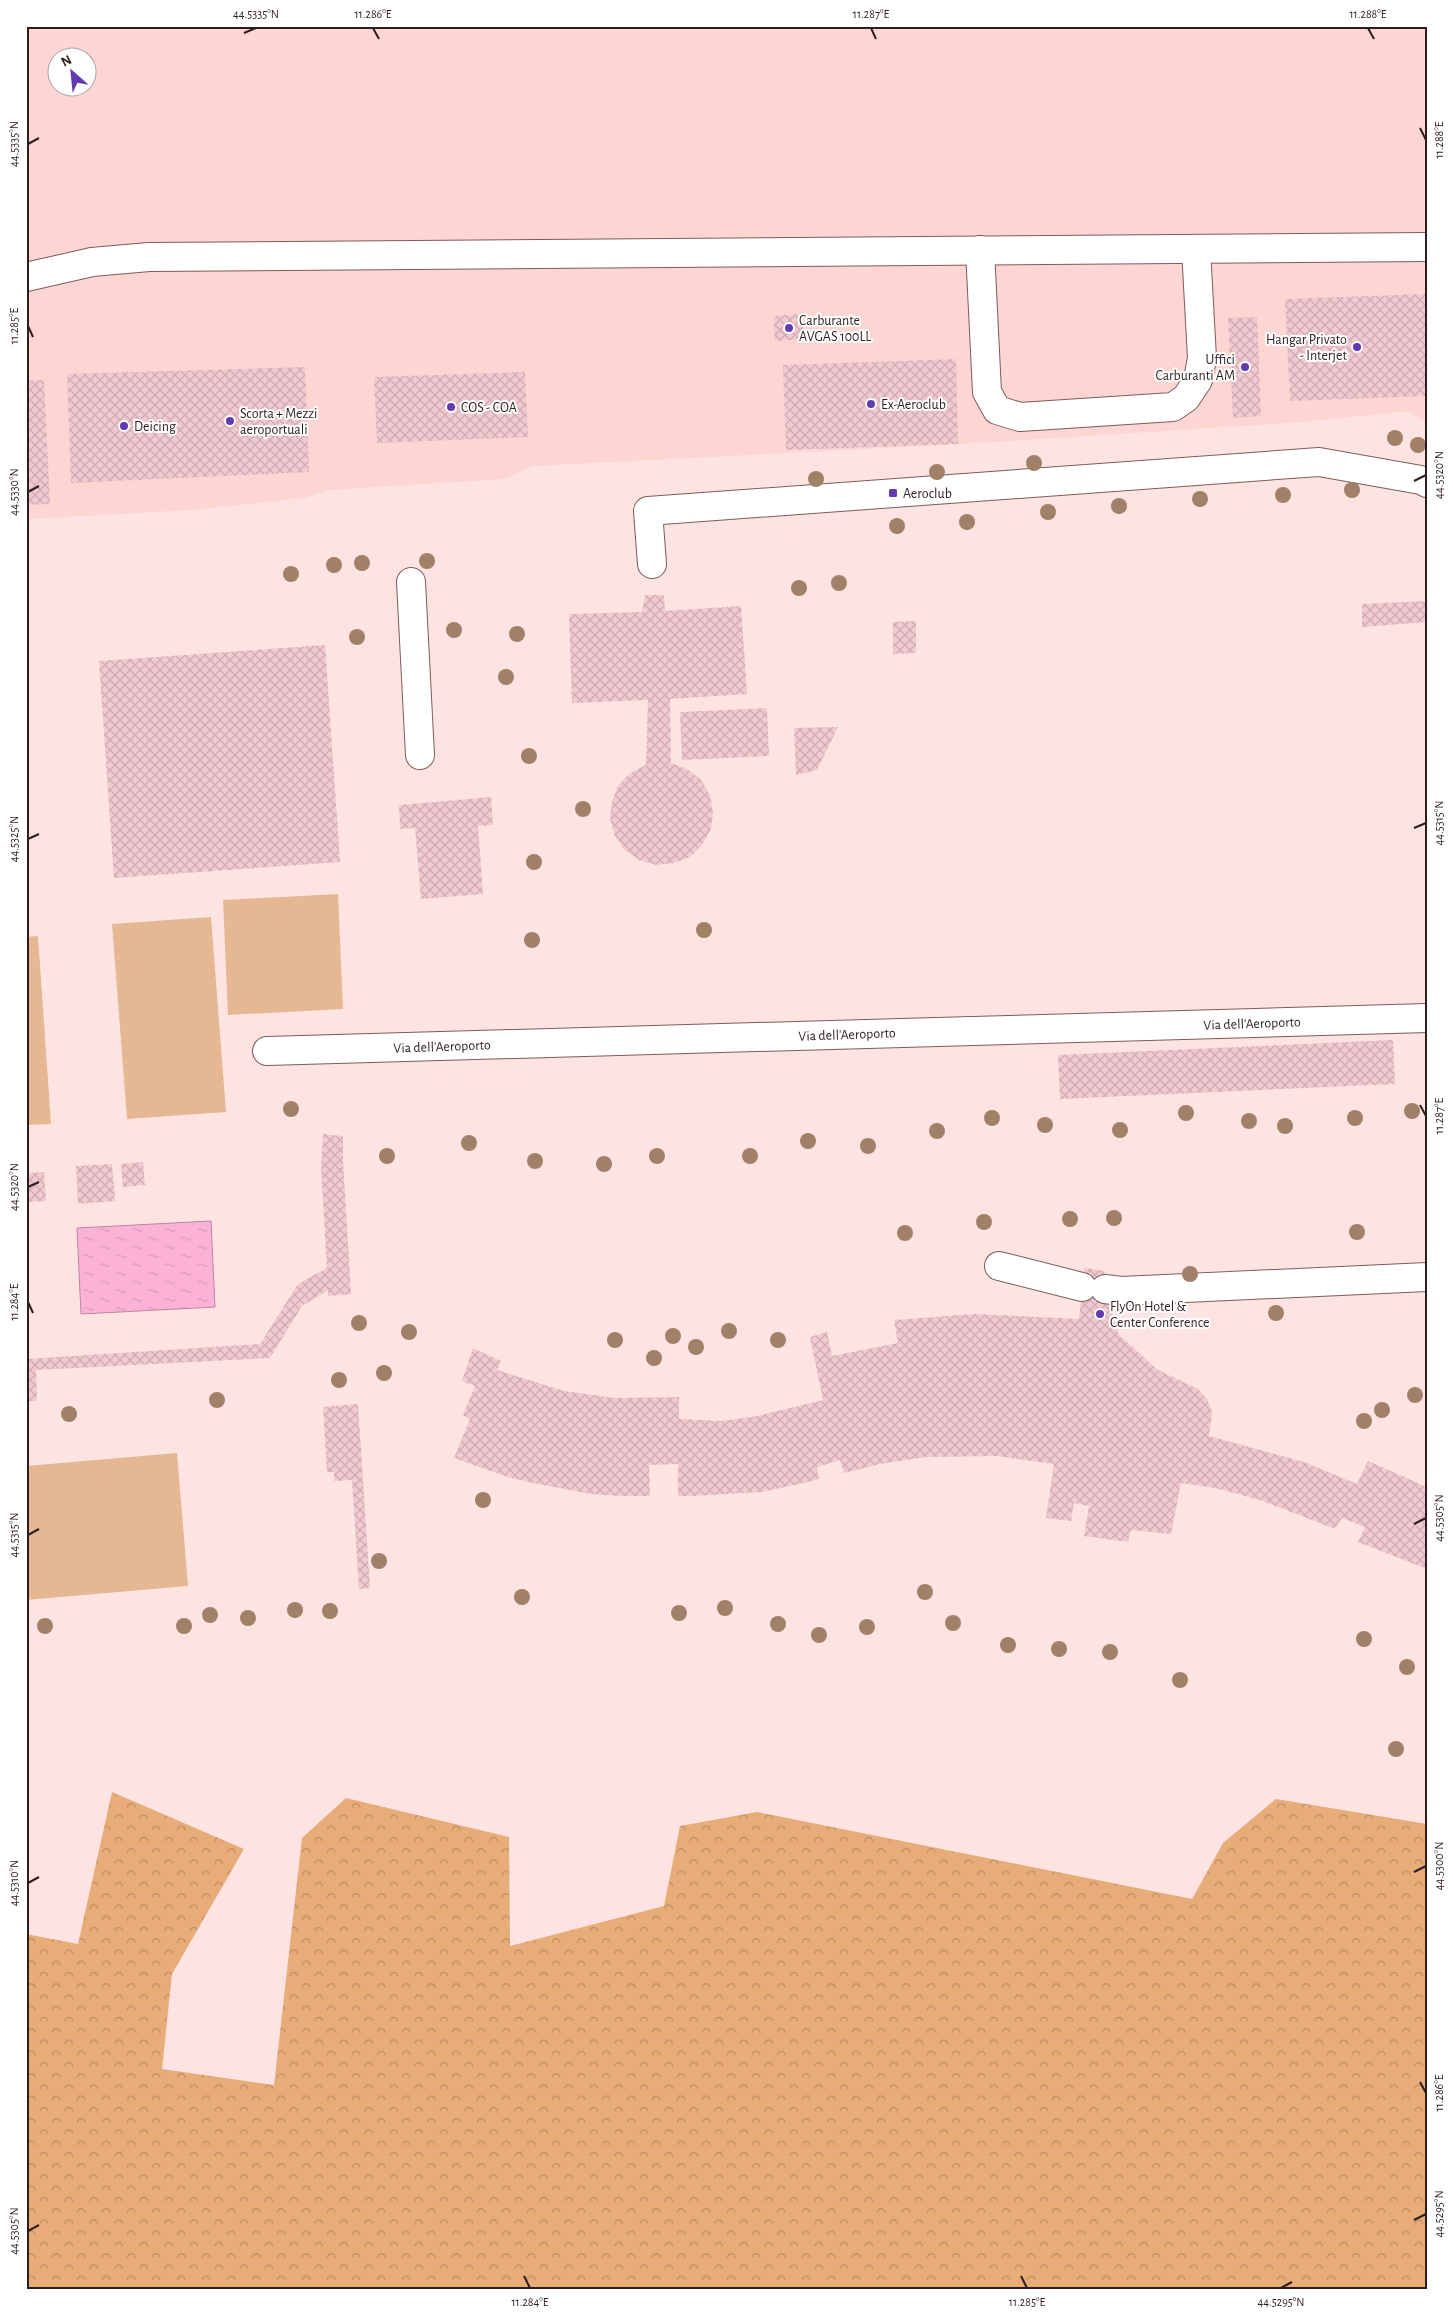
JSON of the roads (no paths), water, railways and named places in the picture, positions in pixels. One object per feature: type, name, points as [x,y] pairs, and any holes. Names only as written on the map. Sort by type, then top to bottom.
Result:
[{"type":"street","points":[[26,277],[92,262],[149,257],[1427,247]]},
{"type":"street","points":[[980,250],[987,392],[997,410],[1020,417],[1173,407],[1186,398],[1198,380],[1202,358],[1196,249]]},
{"type":"street","points":[[652,564],[648,511],[1319,462],[1421,480],[1427,483]]},
{"type":"street","points":[[411,582],[420,755]]},
{"type":"street","name":"Via dell'Aeroporto","points":[[267,1050],[1427,1018]]},
{"type":"street","points":[[999,1266],[1093,1288],[1121,1291],[1427,1277]]},
{"type":"water","points":[[211,1221],[215,1307],[81,1314],[77,1228]]},
{"type":"place","name":"Carburante AVGAS 100LL","points":[[789,328]]},
{"type":"place","name":"Hangar Privato - Interjet","points":[[1357,347]]},
{"type":"place","name":"Uffici Carburanti AM","points":[[1245,367]]},
{"type":"place","name":"Ex-Aeroclub","points":[[871,404]]},
{"type":"place","name":"COS - COA","points":[[451,407]]},
{"type":"place","name":"Scorta + Mezzi aeroportuali","points":[[230,421]]},
{"type":"place","name":"Deicing","points":[[124,426]]},
{"type":"place","name":"Aeroclub","points":[[893,493]]},
{"type":"place","name":"FlyOn Hotel & Center Conference","points":[[1100,1314]]}]
